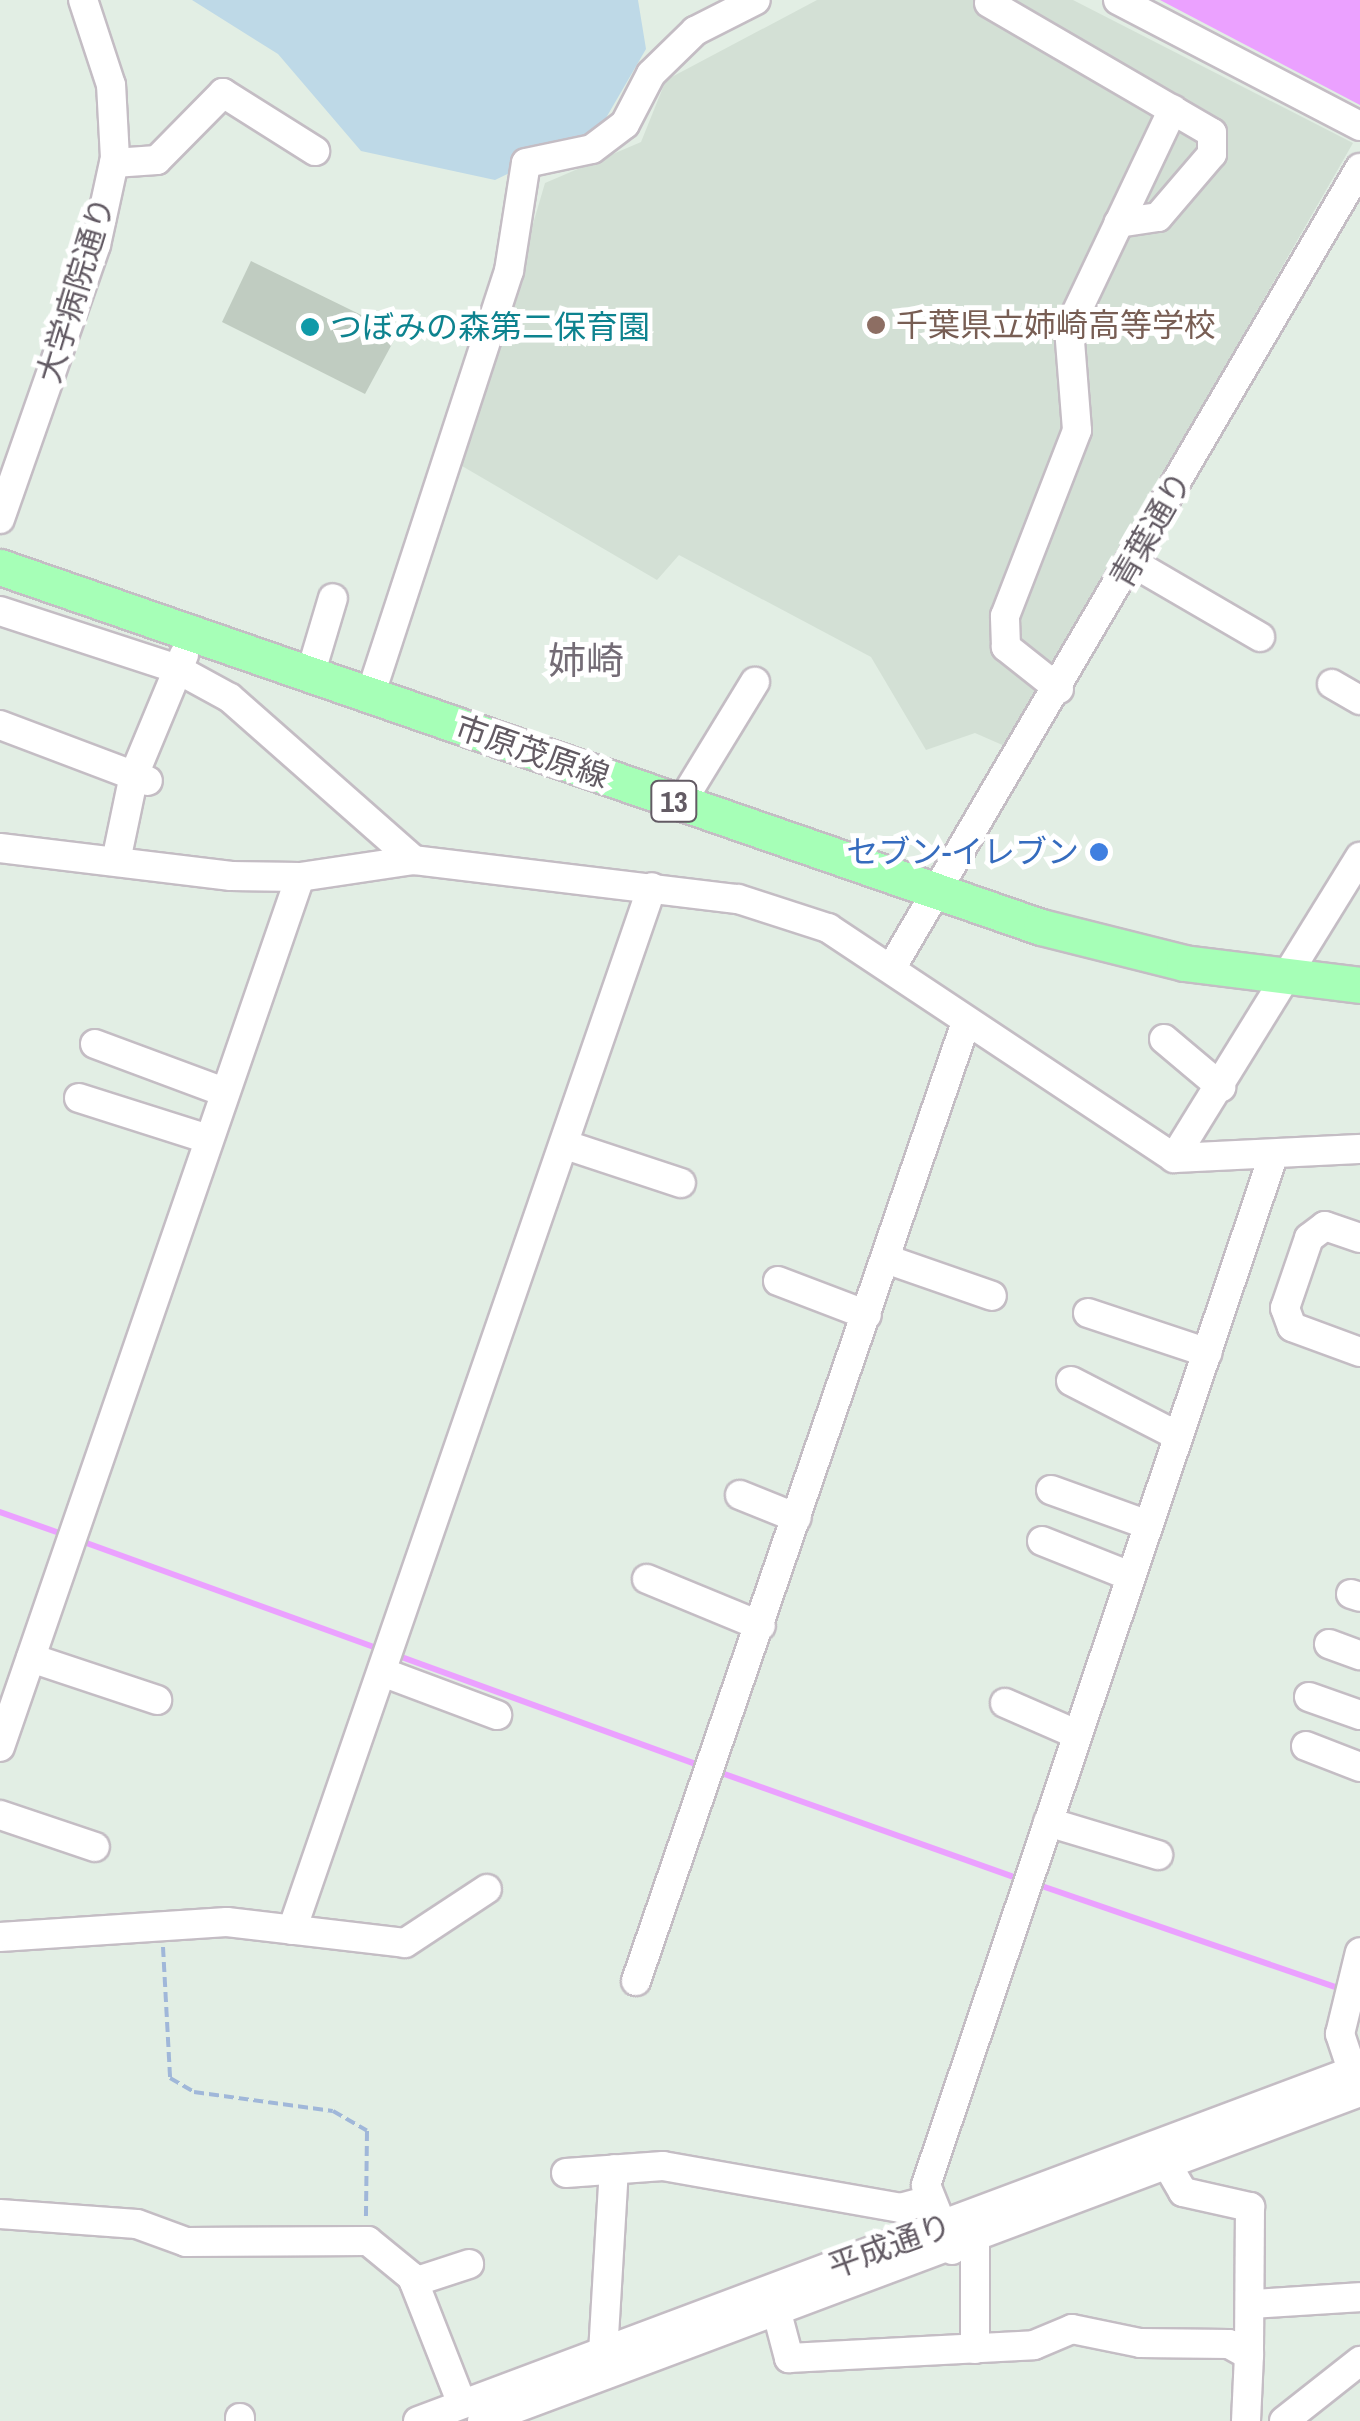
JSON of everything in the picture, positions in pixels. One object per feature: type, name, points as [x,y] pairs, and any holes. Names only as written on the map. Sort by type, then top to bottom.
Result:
[{"type":"main road","name":"市原茂原線","points":[[0,568],[1087,941],[1286,980],[1360,986]]},
{"type":"street","name":"大学病院通り","points":[[0,519],[96,245],[114,163],[111,85],[83,0]]},
{"type":"street","points":[[370,696],[509,271],[526,163],[592,149],[625,124],[651,74],[696,31],[756,0]]},
{"type":"street","points":[[1118,0],[1360,126]]},
{"type":"street","points":[[989,3],[1212,133],[1212,154],[1158,217],[1118,223]]},
{"type":"street","points":[[114,163],[158,160],[224,93],[315,151]]},
{"type":"street","points":[[1058,689],[1006,648],[1005,616],[1077,430],[1069,328],[1173,108]]},
{"type":"street","name":"青葉通り","points":[[892,967],[941,892],[1133,562],[1351,208],[1360,168]]},
{"type":"street","points":[[1133,562],[1260,637]]},
{"type":"street","points":[[310,675],[333,598]]},
{"type":"street","points":[[0,611],[178,669],[230,698],[414,860]]},
{"type":"street","points":[[116,861],[178,669],[194,635]]},
{"type":"street","points":[[682,804],[754,682]]},
{"type":"street","points":[[1332,684],[1360,700]]},
{"type":"street","points":[[0,724],[142,779]]},
{"type":"street","points":[[0,848],[300,877],[414,860],[738,900],[828,928],[1174,1158],[1360,1150]]},
{"type":"street","points":[[1174,1158],[1360,857]]},
{"type":"street","points":[[0,1747],[300,877]]},
{"type":"street","points":[[292,1930],[652,888]]},
{"type":"street","points":[[636,1981],[966,1022]]},
{"type":"street","points":[[1164,1039],[1221,1087]]},
{"type":"street","points":[[95,1044],[224,1092]]},
{"type":"street","points":[[79,1098],[208,1138]]},
{"type":"street","points":[[566,1145],[681,1183]]},
{"type":"street","points":[[926,2201],[1076,1734],[1273,1156]]},
{"type":"street","points":[[1360,1238],[1325,1226],[1309,1238],[1285,1308],[1292,1327],[1360,1352]]},
{"type":"street","points":[[886,1259],[992,1296]]},
{"type":"street","points":[[778,1281],[867,1315]]},
{"type":"street","points":[[1088,1314],[1208,1353]]},
{"type":"street","points":[[1071,1381],[1178,1436]]},
{"type":"street","points":[[1051,1490],[1148,1525]]},
{"type":"street","points":[[740,1495],[797,1518]]},
{"type":"street","points":[[1042,1541],[1130,1576]]},
{"type":"street","points":[[647,1578],[761,1626]]},
{"type":"street","points":[[1328,1644],[1360,1655]]},
{"type":"street","points":[[31,1658],[157,1700]]},
{"type":"street","points":[[382,1672],[497,1715]]},
{"type":"street","points":[[1309,1697],[1360,1716]]},
{"type":"street","points":[[1005,1703],[1076,1734]]},
{"type":"street","points":[[1306,1746],[1360,1766]]},
{"type":"street","points":[[0,1815],[95,1847]]},
{"type":"street","points":[[1048,1822],[1158,1856]]},
{"type":"street","points":[[0,1937],[163,1926],[292,1930],[405,1943],[487,1889]]},
{"type":"street","points":[[1358,2081],[1340,2034],[1360,1952]]},
{"type":"street","name":"平成通り","points":[[423,2420],[472,2412],[776,2309],[1358,2081]]},
{"type":"street","points":[[1162,2158],[1183,2192],[1250,2207],[1253,2304],[1246,2421]]},
{"type":"street","points":[[566,2173],[664,2166],[900,2208],[926,2201]]},
{"type":"street","points":[[602,2353],[614,2170]]},
{"type":"street","points":[[926,2201],[956,2239],[975,2349]]},
{"type":"street","points":[[0,2214],[137,2224],[186,2242],[368,2240],[414,2282],[472,2412]]},
{"type":"street","name":"平成通り","points":[[472,2412],[602,2353],[956,2239]]},
{"type":"street","points":[[414,2282],[469,2264]]},
{"type":"street","points":[[1253,2304],[1360,2298]]},
{"type":"street","points":[[776,2309],[789,2358],[1034,2344],[1072,2329],[1140,2343],[1229,2344],[1249,2355]]},
{"type":"street","points":[[1284,2421],[1360,2362]]},
{"type":"path","points":[[163,1926],[170,2078],[194,2092],[333,2111],[366,2131],[368,2240]]},
{"type":"shaded area","points":[[192,0],[638,0],[646,49],[599,130],[495,180],[361,151],[278,54]]},
{"type":"shaded area","name":"千葉県立姉崎高等学校","points":[[817,0],[1073,0],[1353,143],[1007,747],[975,733],[926,750],[871,657],[679,555],[657,580],[462,466],[545,183],[641,142],[666,80]]},
{"type":"shaded area","points":[[1160,0],[1360,0],[1360,105]]},
{"type":"building","name":"つぼみの森第二保育園","points":[[251,261],[398,333],[365,394],[222,322]]},
{"type":"waterway","points":[[0,1512],[65,1535]]},
{"type":"waterway","points":[[81,1541],[380,1649]]},
{"type":"waterway","points":[[396,1655],[704,1767]]},
{"type":"waterway","points":[[716,1771],[1020,1879]]},
{"type":"waterway","points":[[1036,1884],[1341,1989]]},
{"type":"place","name":"千葉県立姉崎高等学校","points":[[876,325]]},
{"type":"place","name":"つぼみの森第二保育園","points":[[310,327]]},
{"type":"place","name":"セブン-イレブン","points":[[1099,852]]},
{"type":"district","name":"姉崎","points":[[586,661]]}]
